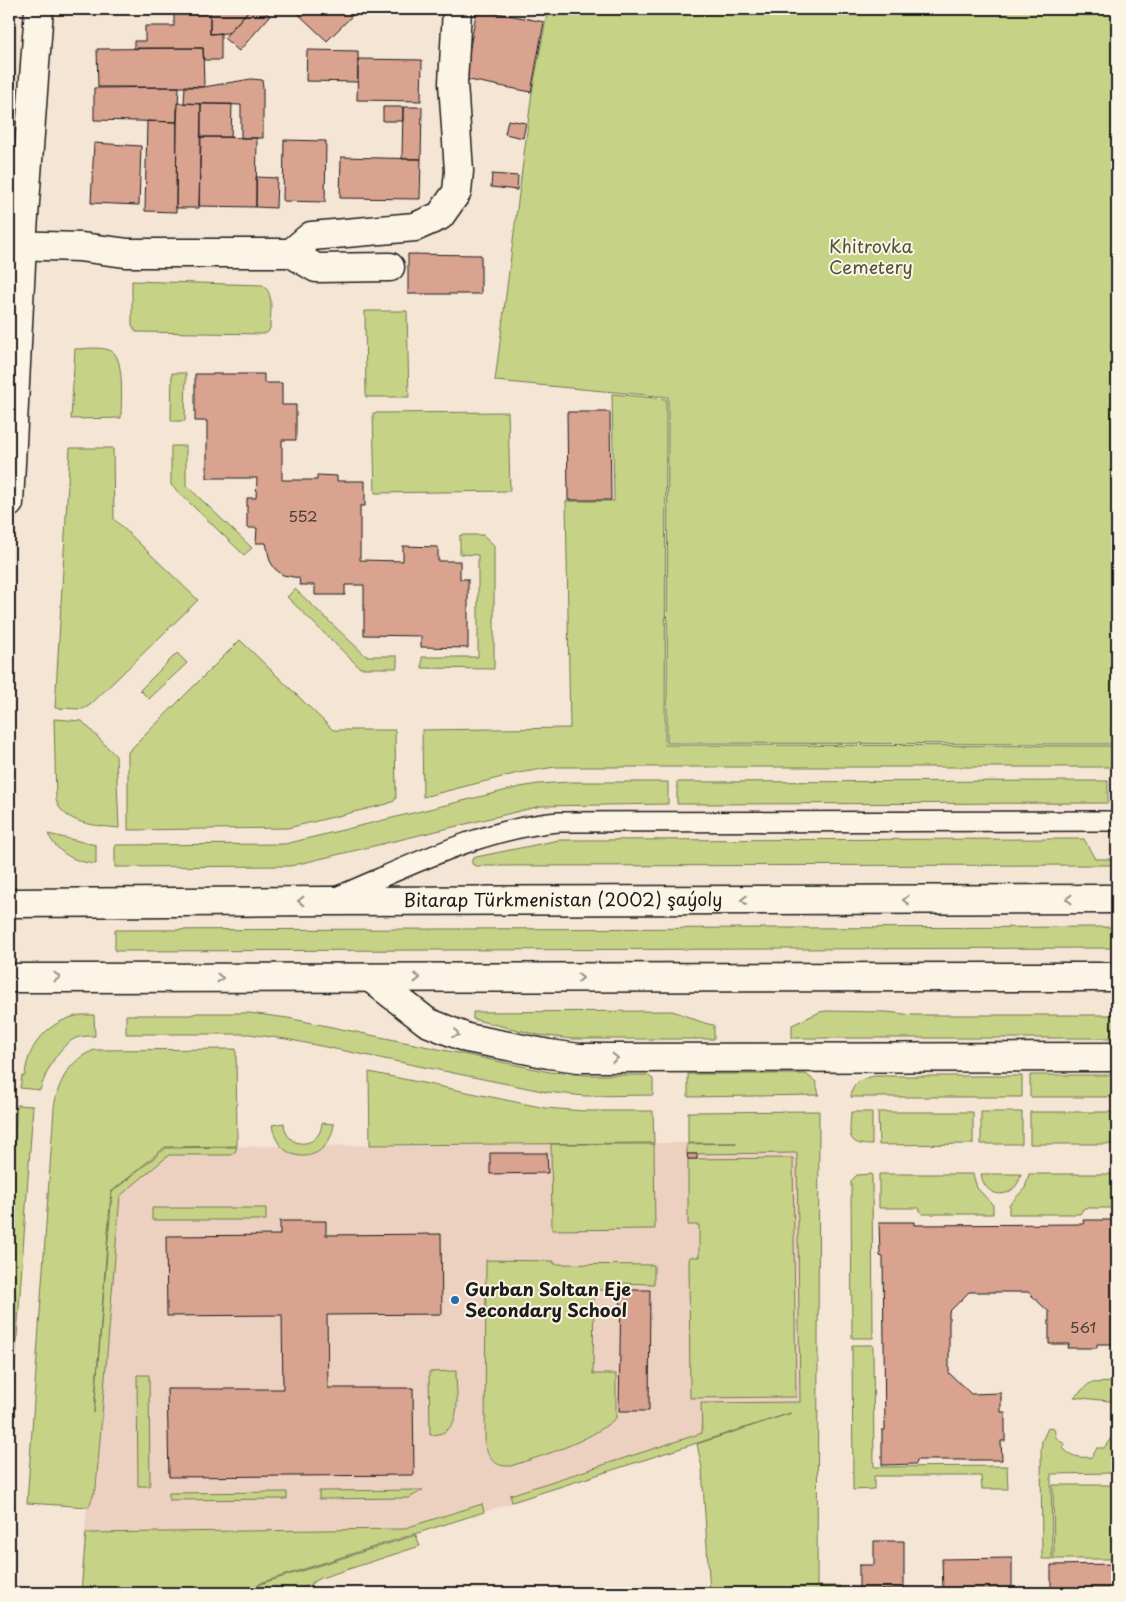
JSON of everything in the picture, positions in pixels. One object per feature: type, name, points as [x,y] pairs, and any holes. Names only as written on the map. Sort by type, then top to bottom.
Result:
[{"type":"main road","points":[[9,503],[16,244],[39,9]]},
{"type":"main road","points":[[291,253],[311,236],[415,227],[440,216],[457,192],[460,172],[453,83],[457,9]]},
{"type":"main road","points":[[16,244],[80,247],[126,253],[291,253],[316,268],[390,267]]},
{"type":"main road","name":"Bitarap Türkmenistan (2002) şaýoly","points":[[9,903],[1117,899]]},
{"type":"main road","points":[[9,903],[9,909]]},
{"type":"main road","points":[[9,978],[1117,977]]},
{"type":"main road","points":[[372,978],[427,1022],[467,1038],[579,1058],[1117,1057]]},
{"type":"lane","points":[[327,901],[466,842],[541,824],[558,822],[1109,820]]},
{"type":"shaded area","name":"Gurban Soltan Eje Secondary School","points":[[805,1142],[809,1407],[263,1583],[244,1593],[80,1593],[112,1192],[166,1147]]},
{"type":"green space","name":"Khitrovka Cemetery","points":[[548,9],[1117,9],[1117,744],[667,743],[668,397],[495,381],[532,92]]},
{"type":"green space","points":[[132,281],[262,285],[266,288],[270,298],[270,328],[264,334],[136,332],[132,325]]},
{"type":"green space","points":[[365,311],[407,311],[409,397],[366,397]]},
{"type":"green space","points":[[75,349],[103,349],[111,351],[115,355],[121,381],[121,418],[71,419]]},
{"type":"green space","points":[[172,373],[186,373],[185,421],[171,421]]},
{"type":"green space","points":[[612,394],[666,399],[665,745],[1117,746],[1117,767],[555,767],[518,773],[423,797],[422,730],[570,728],[566,501],[614,501]]},
{"type":"green space","points":[[508,412],[510,491],[375,493],[373,413]]},
{"type":"green space","points":[[171,446],[186,446],[186,485],[252,548],[244,555],[171,485]]},
{"type":"green space","points":[[70,448],[113,448],[114,519],[198,600],[90,705],[83,709],[55,708]]},
{"type":"green space","points":[[460,535],[483,535],[494,545],[494,669],[422,668],[422,657],[478,657],[478,555],[460,554]]},
{"type":"green space","points":[[295,589],[366,656],[397,656],[397,668],[360,668],[287,597]]},
{"type":"green space","points":[[240,640],[333,730],[395,730],[396,798],[394,801],[288,828],[128,830],[128,752]]},
{"type":"green space","points":[[177,653],[187,663],[149,699],[140,690]]},
{"type":"green space","points":[[54,719],[82,721],[116,756],[119,828],[92,825],[73,819],[60,808],[56,800]]},
{"type":"green space","points":[[1108,781],[1108,803],[677,804],[677,782]]},
{"type":"green space","points":[[569,782],[668,782],[668,804],[541,806],[290,866],[115,867],[115,845],[285,844],[520,787]]},
{"type":"green space","points":[[48,834],[96,845],[96,864],[68,856],[57,847]]},
{"type":"green space","points":[[1084,839],[1095,859],[1117,859],[1117,865],[476,866],[472,864],[472,859],[476,857],[559,840]]},
{"type":"green space","points":[[1117,927],[1117,948],[115,951],[115,930]]},
{"type":"green space","points":[[672,1011],[703,1023],[714,1025],[714,1039],[572,1039],[539,1035],[473,1019],[473,1012]]},
{"type":"green space","points":[[826,1011],[887,1012],[913,1015],[1117,1015],[1117,1038],[792,1038],[792,1025]]},
{"type":"green space","points":[[197,1013],[249,1013],[288,1018],[550,1072],[585,1075],[647,1075],[653,1079],[653,1095],[585,1096],[547,1092],[286,1039],[249,1034],[126,1034],[126,1015],[190,1015]]},
{"type":"green space","points":[[81,1015],[94,1015],[95,1036],[79,1037],[65,1045],[54,1059],[40,1090],[20,1088],[30,1054],[42,1035],[59,1022]]},
{"type":"green space","points":[[236,1049],[237,1146],[165,1147],[111,1192],[94,1413],[112,1192],[166,1148],[237,1147],[231,1155],[169,1155],[120,1196],[96,1488],[89,1507],[27,1503],[54,1108],[62,1081],[78,1059],[95,1050]]},
{"type":"green space","points":[[369,1072],[545,1108],[584,1111],[653,1111],[654,1143],[370,1145]]},
{"type":"green space","points":[[688,1074],[806,1074],[816,1082],[819,1095],[688,1097]]},
{"type":"green space","points":[[1030,1075],[1117,1075],[1117,1097],[1030,1097]]},
{"type":"green space","points":[[875,1076],[1022,1076],[1022,1097],[851,1097],[851,1092],[858,1082]]},
{"type":"green space","points":[[17,1105],[33,1106],[9,1453],[9,1228]]},
{"type":"green space","points":[[819,1111],[817,1586],[840,1586],[840,1593],[710,1593],[702,1468],[697,1444],[791,1413],[512,1502],[510,1495],[702,1433],[701,1403],[800,1402],[797,1153],[687,1154],[687,1144],[737,1143],[688,1143],[688,1112]]},
{"type":"green space","points":[[851,1112],[872,1112],[872,1145],[857,1143],[851,1137]]},
{"type":"green space","points":[[878,1112],[973,1112],[973,1144],[879,1145]]},
{"type":"green space","points":[[981,1112],[1022,1112],[1022,1144],[981,1144]]},
{"type":"green space","points":[[1030,1112],[1117,1112],[1117,1144],[1030,1144]]},
{"type":"green space","points":[[284,1123],[290,1138],[296,1142],[303,1143],[315,1138],[320,1132],[322,1123],[334,1124],[330,1138],[323,1148],[314,1154],[303,1156],[293,1154],[276,1139],[272,1125]]},
{"type":"green space","points":[[551,1144],[654,1144],[655,1229],[552,1230]]},
{"type":"green space","points":[[793,1158],[796,1397],[690,1398],[689,1257],[699,1257],[699,1225],[688,1225],[688,1159]]},
{"type":"green space","points":[[872,1174],[873,1338],[852,1338],[851,1181],[857,1175]]},
{"type":"green space","points":[[879,1174],[973,1174],[977,1188],[993,1205],[993,1214],[922,1214],[919,1208],[879,1208]]},
{"type":"green space","points":[[981,1174],[1021,1174],[1018,1183],[1013,1189],[1001,1194],[994,1193],[988,1189]]},
{"type":"green space","points":[[1029,1174],[1117,1174],[1117,1208],[1084,1208],[1080,1214],[1009,1214],[1009,1205],[1025,1188]]},
{"type":"green space","points":[[152,1208],[266,1208],[266,1220],[152,1220]]},
{"type":"green space","points":[[486,1260],[554,1261],[554,1264],[654,1265],[654,1284],[618,1283],[618,1290],[594,1290],[593,1374],[616,1374],[616,1418],[605,1427],[580,1441],[511,1466],[501,1465],[493,1461],[488,1454],[485,1444]]},
{"type":"green space","points":[[852,1345],[873,1345],[874,1467],[1007,1466],[1008,1489],[982,1489],[981,1476],[874,1476],[874,1489],[853,1490]]},
{"type":"green space","points":[[456,1371],[457,1402],[454,1421],[449,1429],[430,1435],[429,1372]]},
{"type":"green space","points":[[137,1375],[149,1375],[150,1486],[138,1486]]},
{"type":"green space","points":[[1117,1382],[1117,1402],[1074,1397],[1090,1383]]},
{"type":"green space","points":[[1048,1428],[1054,1428],[1058,1439],[1065,1444],[1063,1448],[1072,1455],[1079,1457],[1092,1457],[1097,1448],[1104,1448],[1114,1434],[1117,1436],[1117,1473],[1051,1474],[1052,1559],[1042,1559],[1041,1451],[1042,1441]]},
{"type":"green space","points":[[1053,1485],[1117,1485],[1117,1559],[1054,1559]]},
{"type":"green space","points":[[423,1490],[409,1498],[319,1499],[319,1491]]},
{"type":"green space","points":[[287,1492],[287,1499],[169,1500],[169,1493]]},
{"type":"green space","points":[[482,1504],[484,1512],[263,1582],[243,1593],[81,1593],[86,1533],[402,1529]]},
{"type":"green space","points":[[416,1535],[420,1546],[321,1578],[294,1593],[246,1593],[263,1583]]},
{"type":"building","points":[[174,9],[190,9],[210,15],[210,34],[221,33],[221,60],[204,60],[203,48],[134,48],[134,41],[145,41],[145,26],[174,26]]},
{"type":"building","points":[[190,9],[206,9],[205,13]]},
{"type":"building","points":[[210,9],[250,9],[228,33],[210,34]]},
{"type":"building","points":[[250,9],[262,9],[270,16],[239,51],[224,38]]},
{"type":"building","points":[[293,9],[351,9],[355,13],[327,41]]},
{"type":"building","points":[[477,9],[544,22],[531,92],[464,79]]},
{"type":"building","points":[[203,48],[204,87],[98,87],[97,49]]},
{"type":"building","points":[[307,50],[358,51],[358,82],[306,81]]},
{"type":"building","points":[[358,59],[422,60],[421,101],[357,100]]},
{"type":"building","points":[[251,79],[262,80],[263,138],[241,138],[241,105],[184,103],[185,86],[204,87]]},
{"type":"building","points":[[179,87],[177,122],[94,120],[94,88]]},
{"type":"building","points":[[177,103],[201,104],[199,208],[176,208]]},
{"type":"building","points":[[201,104],[232,104],[231,137],[201,137]]},
{"type":"building","points":[[383,107],[403,107],[403,121],[383,121]]},
{"type":"building","points":[[403,107],[422,107],[421,159],[402,159]]},
{"type":"building","points":[[508,120],[526,123],[523,138],[505,134]]},
{"type":"building","points":[[147,121],[177,122],[176,212],[145,211]]},
{"type":"building","points":[[201,137],[257,138],[256,207],[199,206]]},
{"type":"building","points":[[284,140],[326,141],[325,202],[283,201]]},
{"type":"building","points":[[94,143],[141,146],[139,205],[91,203]]},
{"type":"building","points":[[341,157],[421,159],[420,199],[340,198]]},
{"type":"building","points":[[492,174],[518,176],[517,190],[491,187]]},
{"type":"building","points":[[256,177],[277,178],[276,208],[256,207]]},
{"type":"building","points":[[408,254],[481,255],[481,294],[408,294]]},
{"type":"building","points":[[195,374],[264,374],[264,383],[282,383],[282,405],[296,405],[296,440],[282,440],[282,480],[317,480],[317,475],[337,476],[337,481],[365,481],[365,506],[360,506],[360,560],[403,561],[403,546],[438,547],[438,561],[460,561],[460,579],[468,579],[468,648],[421,647],[421,636],[364,635],[364,585],[345,585],[345,595],[315,595],[315,585],[300,585],[299,578],[283,575],[275,569],[270,561],[266,543],[256,543],[257,528],[247,528],[247,498],[256,498],[257,478],[207,478],[207,421],[195,421]]},
{"type":"building","points":[[567,412],[610,412],[611,500],[568,500]]},
{"type":"building","points":[[490,1153],[547,1153],[548,1173],[490,1174]]},
{"type":"building","points":[[687,1154],[697,1154],[697,1159],[688,1159]]},
{"type":"building","points":[[1083,1220],[1117,1220],[1117,1255],[1115,1255],[1116,1344],[1097,1344],[1097,1348],[1068,1348],[1069,1344],[1049,1344],[1049,1312],[1028,1292],[969,1292],[949,1312],[949,1373],[971,1394],[1001,1393],[1001,1412],[1005,1412],[1005,1441],[1001,1441],[1002,1460],[917,1460],[916,1464],[882,1465],[882,1430],[885,1430],[883,1257],[880,1256],[879,1222],[914,1222],[914,1225],[1084,1224]]},
{"type":"building","points":[[280,1221],[326,1221],[326,1235],[441,1234],[442,1314],[327,1315],[328,1388],[413,1388],[414,1475],[169,1477],[167,1389],[283,1389],[282,1315],[167,1316],[166,1236],[280,1235]]},
{"type":"building","points":[[621,1290],[650,1290],[649,1411],[619,1411]]},
{"type":"building","points":[[874,1541],[904,1541],[904,1589],[859,1590],[859,1565],[874,1565]]},
{"type":"building","points":[[1012,1558],[1012,1593],[943,1593],[942,1559]]},
{"type":"building","points":[[1117,1564],[1117,1593],[1051,1593],[1051,1565]]},
{"type":"place","name":"Gurban Soltan Eje Secondary School","points":[[455,1300]]}]
